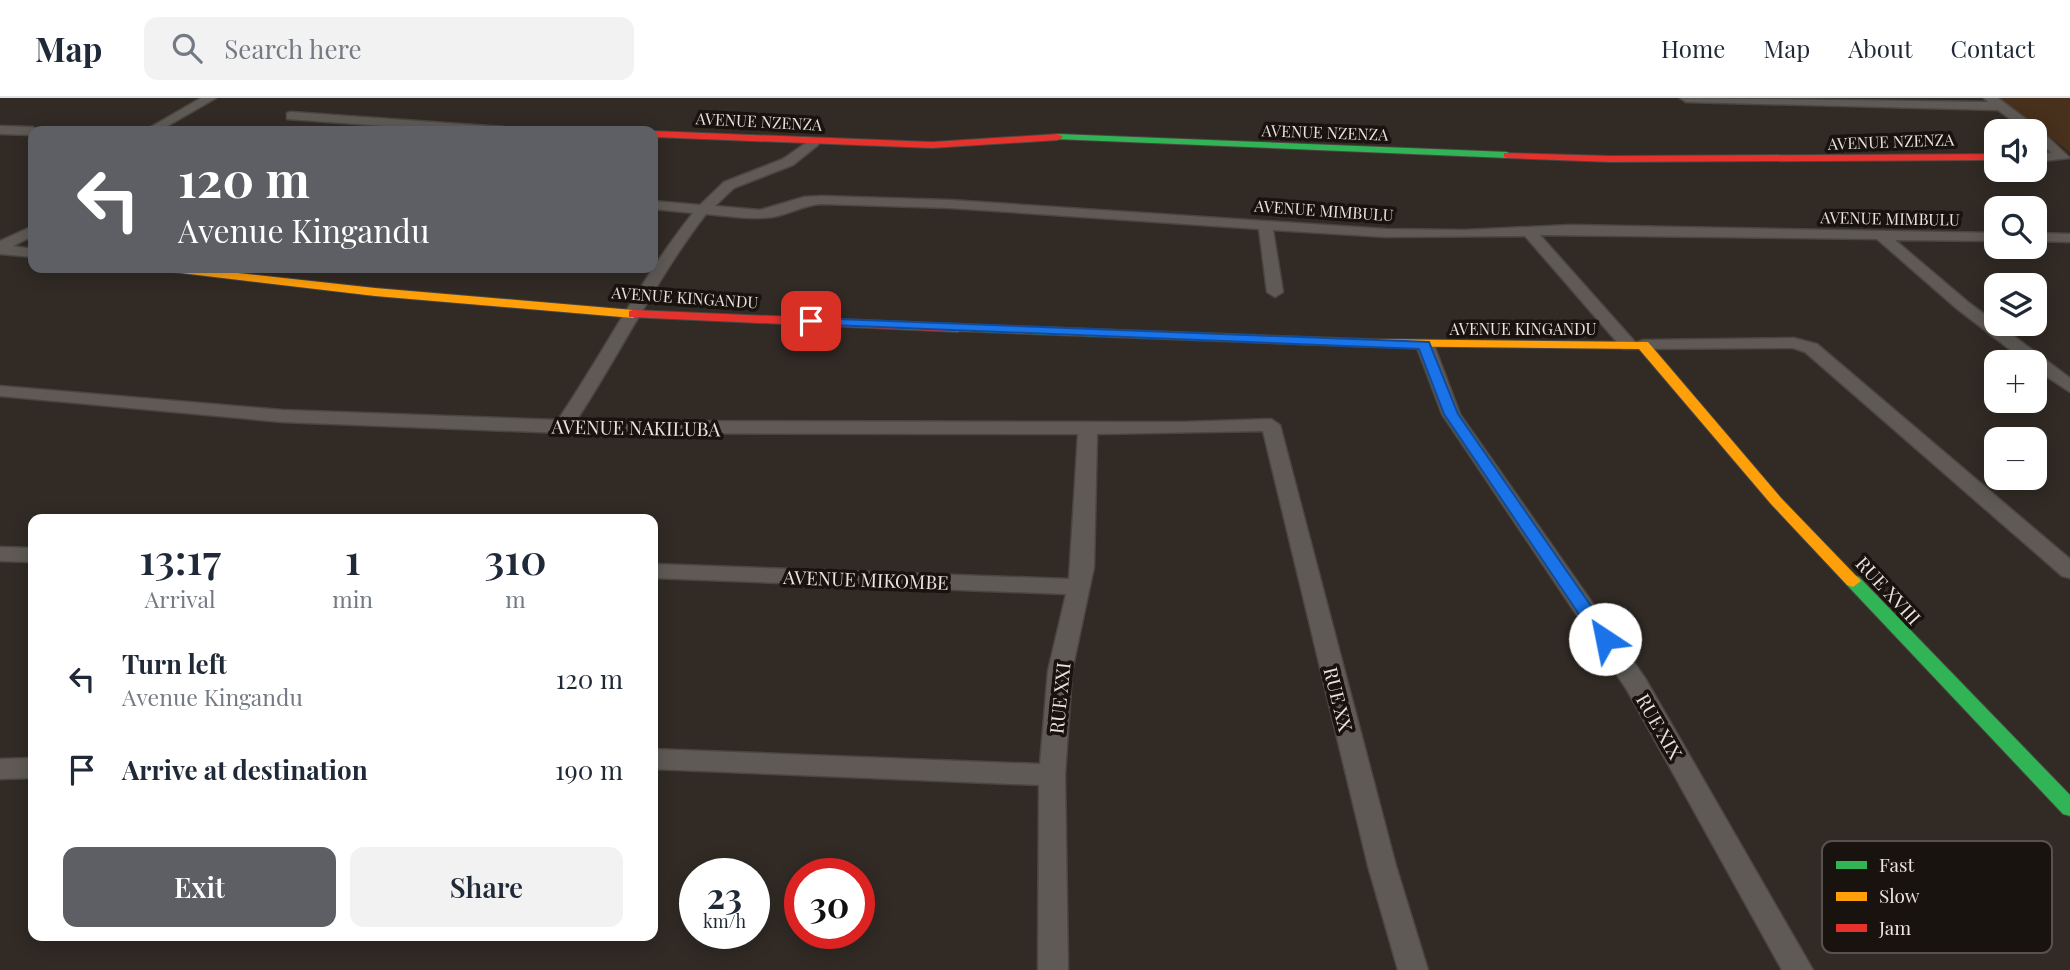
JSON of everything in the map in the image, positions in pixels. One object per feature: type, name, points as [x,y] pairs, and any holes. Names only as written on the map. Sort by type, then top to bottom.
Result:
[{"type":"street","points":[[159,126],[210,98]]},
{"type":"street","points":[[1686,98],[1995,102],[2018,119]]},
{"type":"street","points":[[291,116],[432,126]]},
{"type":"street","points":[[0,130],[28,131]]},
{"type":"street","name":"AVENUE NZENZA","points":[[658,134],[932,145],[1057,137],[1611,159],[1984,157]]},
{"type":"street","points":[[658,272],[702,210],[729,185],[788,162],[813,142]]},
{"type":"street","points":[[2047,142],[2064,157],[2047,158]]},
{"type":"street","name":"AVENUE MIMBULU","points":[[658,206],[760,214],[804,201],[821,200],[950,204],[1386,233],[1651,230],[1984,237]]},
{"type":"street","points":[[1265,223],[1275,292]]},
{"type":"street","points":[[1529,231],[1636,345],[1794,343],[1819,352],[2070,571]]},
{"type":"street","points":[[0,248],[28,233]]},
{"type":"street","points":[[1882,236],[1962,305],[2070,387]]},
{"type":"street","points":[[2047,237],[2070,238]]},
{"type":"street","points":[[0,248],[28,252]]},
{"type":"street","name":"AVENUE KINGANDU","points":[[208,273],[374,292],[686,318],[1424,345],[1636,345]]},
{"type":"street","points":[[563,426],[605,363],[632,312],[657,273]]},
{"type":"street","name":"RUE XIX","points":[[1424,345],[1451,414],[1636,684],[1798,970]]},
{"type":"street","name":"RUE XVIII","points":[[1636,345],[1685,395],[1776,501],[2070,808]]},
{"type":"street","name":"AVENUE NAKILUBA","points":[[0,391],[282,416],[563,426],[1273,426]]},
{"type":"street","name":"RUE XX","points":[[1273,426],[1282,474],[1382,866],[1413,970]]},
{"type":"street","name":"RUE XXI","points":[[1053,970],[1052,775],[1060,671],[1080,587],[1088,428]]},
{"type":"street","points":[[0,554],[28,555]]},
{"type":"street","name":"AVENUE MIKOMBE","points":[[658,571],[1080,587]]},
{"type":"street","points":[[658,759],[1052,775]]},
{"type":"street","points":[[0,769],[28,768]]},
{"type":"shaded area","points":[[1998,98],[2070,98],[2070,152],[2047,135],[2047,119],[2026,119]]},
{"type":"traffic: fast","points":[[1058,137],[1507,155]]},
{"type":"traffic: fast","points":[[958,328],[1368,343]]},
{"type":"traffic: fast","points":[[1853,581],[2070,808]]},
{"type":"traffic: slow","points":[[208,273],[375,292],[633,314]]},
{"type":"traffic: slow","points":[[1368,343],[1643,345],[1776,501],[1853,581]]},
{"type":"traffic: jam","points":[[658,134],[932,145],[1058,137]]},
{"type":"traffic: jam","points":[[1507,155],[1611,159],[1984,157]]},
{"type":"traffic: jam","points":[[633,314],[958,328]]},
{"type":"route","points":[[811,321],[1424,345],[1451,414],[1605,639]]}]
